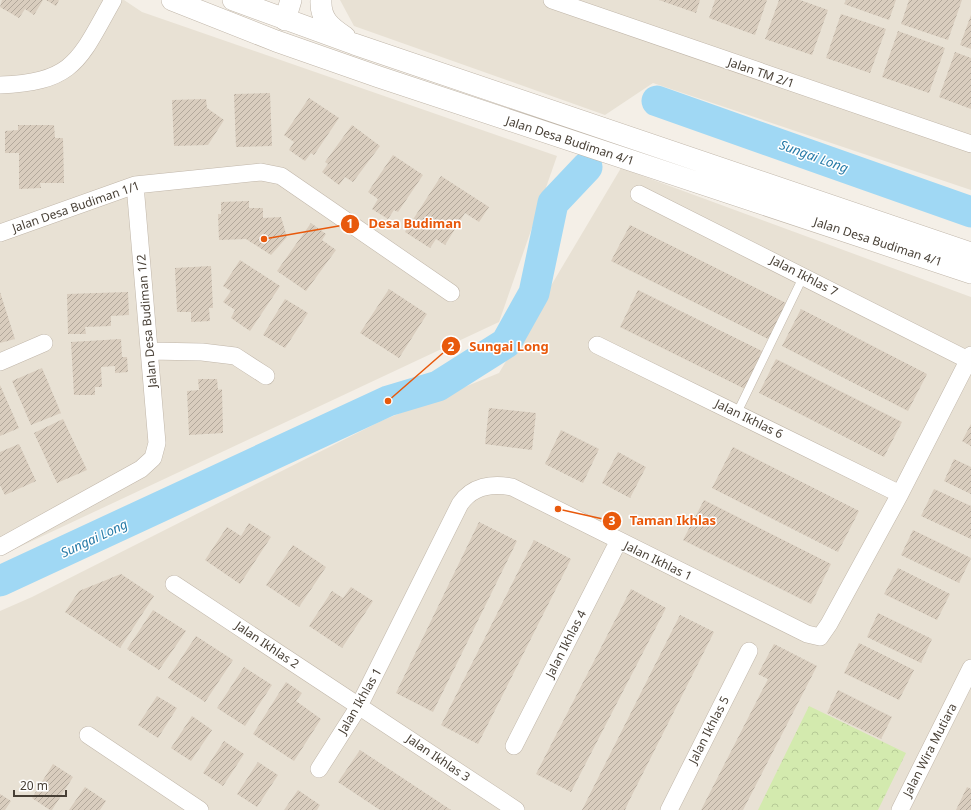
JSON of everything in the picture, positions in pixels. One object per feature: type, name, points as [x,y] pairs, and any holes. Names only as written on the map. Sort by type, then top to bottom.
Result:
[{"type":"street","points":[[0,86],[46,79],[61,73],[74,63],[85,49],[113,0]]},
{"type":"street","name":"Jalan Desa Budiman 4/1","points":[[172,0],[310,54],[971,273]]},
{"type":"street","points":[[237,2],[271,0]]},
{"type":"street","points":[[291,0],[295,27],[310,54]]},
{"type":"street","points":[[271,39],[295,27],[315,0]]},
{"type":"street","points":[[321,0],[320,11],[325,21],[334,30],[354,44]]},
{"type":"street","name":"Jalan TM 2/1","points":[[552,0],[971,144]]},
{"type":"street","name":"Jalan Desa Budiman 4/1","points":[[237,2],[295,27],[354,44],[971,253]]},
{"type":"street","name":"Jalan Desa Budiman 1/1","points":[[0,232],[136,184],[261,172],[281,176],[451,293]]},
{"type":"street","name":"Jalan Desa Budiman 1/2","points":[[0,547],[141,468],[153,458],[157,443],[136,184]]},
{"type":"street","name":"Jalan Ikhlas 7","points":[[639,194],[970,357]]},
{"type":"street","points":[[0,362],[44,343]]},
{"type":"street","name":"Jalan Ikhlas 6","points":[[597,346],[737,413],[900,494]]},
{"type":"street","points":[[150,351],[202,352],[236,356],[266,376]]},
{"type":"street","name":"Jalan Ikhlas 1","points":[[319,769],[359,706],[460,504],[470,493],[485,486],[512,487],[618,542],[807,634],[820,637],[829,624],[900,494],[970,357]]},
{"type":"street","name":"Jalan Ikhlas 4","points":[[514,746],[618,542]]},
{"type":"street","name":"Jalan Ikhlas 2","points":[[174,584],[359,706]]},
{"type":"street","name":"Jalan Ikhlas 5","points":[[669,810],[749,651]]},
{"type":"street","name":"Jalan Wira Mutiara","points":[[900,810],[971,668]]},
{"type":"street","name":"Jalan Ikhlas 3","points":[[359,706],[516,810]]},
{"type":"street","points":[[88,735],[200,810]]},
{"type":"lane","points":[[737,413],[804,275]]},
{"type":"shaded area","points":[[0,0],[124,0],[142,12],[557,156],[499,322],[0,556]]},
{"type":"shaded area","points":[[340,0],[971,0],[971,190],[653,83],[605,115],[354,26]]},
{"type":"shaded area","points":[[621,168],[971,297],[971,810],[0,810],[0,611],[32,597],[381,421],[499,373]]},
{"type":"green space","points":[[809,706],[906,753],[878,810],[758,810]]},
{"type":"building","points":[[2,0],[43,0],[34,15],[25,9],[19,18],[0,7]]},
{"type":"building","points":[[46,0],[59,0],[56,6]]},
{"type":"building","points":[[659,0],[700,0],[696,13]]},
{"type":"building","points":[[715,0],[767,0],[755,35],[709,18]]},
{"type":"building","points":[[779,0],[800,0],[828,10],[812,55],[765,39]]},
{"type":"building","points":[[846,0],[896,0],[889,20],[844,4]]},
{"type":"building","points":[[909,0],[962,0],[948,40],[901,24]]},
{"type":"building","points":[[841,14],[886,29],[870,73],[826,58]]},
{"type":"building","points":[[971,15],[971,49],[960,45]]},
{"type":"building","points":[[898,31],[945,48],[929,93],[882,77]]},
{"type":"building","points":[[955,52],[971,58],[971,109],[939,97]]},
{"type":"building","points":[[270,93],[272,146],[236,147],[234,94]]},
{"type":"building","points":[[309,98],[339,118],[314,155],[311,153],[305,161],[289,150],[294,142],[284,135]]},
{"type":"building","points":[[206,99],[207,108],[224,120],[208,145],[174,146],[172,100]]},
{"type":"building","points":[[18,125],[54,125],[55,138],[63,138],[64,183],[40,183],[41,188],[19,189],[19,153],[5,153],[5,131],[18,130]]},
{"type":"building","points":[[352,125],[380,146],[353,182],[345,177],[339,185],[322,172],[328,164],[325,162]]},
{"type":"building","points":[[393,155],[423,175],[398,212],[394,210],[388,219],[372,209],[378,199],[368,192]]},
{"type":"building","points":[[441,176],[489,207],[479,222],[465,213],[445,245],[436,239],[430,248],[405,232]]},
{"type":"building","points":[[249,201],[249,208],[263,208],[263,218],[281,217],[287,237],[271,255],[246,239],[219,240],[218,214],[221,214],[221,202]]},
{"type":"building","points":[[311,223],[326,234],[322,240],[336,250],[306,291],[277,271]]},
{"type":"building","points":[[630,225],[788,304],[770,340],[611,261]]},
{"type":"building","points":[[240,260],[280,286],[250,331],[231,318],[235,310],[223,302],[231,291],[223,286]]},
{"type":"building","points":[[211,266],[213,308],[209,308],[210,321],[191,322],[191,312],[177,312],[175,268]]},
{"type":"building","points":[[389,289],[427,314],[399,358],[360,333]]},
{"type":"building","points":[[638,290],[764,352],[745,389],[620,327]]},
{"type":"building","points":[[0,292],[15,339],[0,343]]},
{"type":"building","points":[[128,292],[129,315],[111,316],[111,326],[85,327],[86,334],[68,334],[67,294]]},
{"type":"building","points":[[285,299],[308,313],[285,348],[263,335]]},
{"type":"building","points":[[801,309],[927,374],[908,411],[782,346]]},
{"type":"building","points":[[121,339],[122,357],[127,357],[128,372],[115,373],[115,366],[101,367],[102,387],[95,387],[95,395],[74,395],[71,342]]},
{"type":"building","points":[[776,359],[902,422],[884,457],[759,393]]},
{"type":"building","points":[[42,368],[61,413],[31,425],[12,381]]},
{"type":"building","points":[[198,379],[217,379],[218,390],[222,389],[223,433],[189,435],[187,391],[199,390]]},
{"type":"building","points":[[0,385],[19,428],[0,436]]},
{"type":"building","points":[[489,408],[536,413],[532,450],[485,444]]},
{"type":"building","points":[[63,419],[87,470],[57,483],[34,433]]},
{"type":"building","points":[[971,424],[971,446],[962,441]]},
{"type":"building","points":[[561,430],[599,449],[583,483],[545,464]]},
{"type":"building","points":[[19,444],[36,481],[5,495],[0,485],[0,452]]},
{"type":"building","points":[[733,447],[859,511],[838,552],[712,488]]},
{"type":"building","points":[[618,452],[646,467],[630,498],[602,483]]},
{"type":"building","points":[[954,459],[971,467],[971,494],[944,481]]},
{"type":"building","points":[[934,489],[971,506],[971,539],[921,516]]},
{"type":"building","points":[[704,500],[831,564],[811,604],[683,540]]},
{"type":"building","points":[[479,522],[517,541],[433,712],[396,693]]},
{"type":"building","points":[[249,523],[271,537],[240,584],[205,560],[227,527],[241,536]]},
{"type":"building","points":[[913,530],[971,558],[959,583],[901,555]]},
{"type":"building","points":[[534,540],[571,559],[478,744],[441,725]]},
{"type":"building","points":[[293,545],[326,567],[299,607],[266,585]]},
{"type":"building","points":[[898,568],[950,594],[937,620],[884,594]]},
{"type":"building","points":[[121,574],[154,596],[120,648],[65,612],[79,591]]},
{"type":"building","points":[[351,587],[373,601],[342,648],[309,626],[332,591],[343,598]]},
{"type":"building","points":[[631,589],[666,608],[571,792],[536,774]]},
{"type":"building","points":[[153,610],[186,631],[159,670],[127,649]]},
{"type":"building","points":[[878,613],[932,639],[921,663],[867,637]]},
{"type":"building","points":[[680,615],[714,632],[625,810],[582,810]]},
{"type":"building","points":[[196,636],[233,660],[205,702],[168,678]]},
{"type":"building","points":[[859,643],[914,670],[899,700],[844,673]]},
{"type":"building","points":[[774,644],[817,666],[743,810],[701,810],[768,679],[758,674]]},
{"type":"building","points":[[244,667],[272,685],[245,726],[217,708]]},
{"type":"building","points":[[286,682],[302,693],[296,701],[321,719],[294,761],[253,734]]},
{"type":"building","points":[[838,690],[892,717],[881,739],[827,713]]},
{"type":"building","points":[[157,696],[177,708],[158,738],[138,725]]},
{"type":"building","points":[[192,716],[212,730],[191,761],[171,748]]},
{"type":"building","points":[[224,741],[244,754],[223,786],[203,773]]},
{"type":"building","points":[[360,750],[451,810],[380,810],[338,782]]},
{"type":"building","points":[[258,762],[278,775],[257,807],[237,794]]},
{"type":"building","points":[[53,764],[73,777],[52,810],[50,810],[32,798]]},
{"type":"building","points":[[85,787],[106,801],[100,810],[69,810]]},
{"type":"building","points":[[967,787],[971,789],[971,810],[956,810]]},
{"type":"building","points":[[298,790],[320,805],[317,810],[284,810]]},
{"type":"building","points":[[0,794],[11,801],[5,810],[0,810]]},
{"type":"waterway","name":"Sungai Long","points":[[657,101],[971,212]]},
{"type":"waterway","name":"Sungai Long","points":[[0,581],[388,401],[438,386],[506,343],[534,293],[553,203],[587,167]]},
{"type":"place","name":"Desa Budiman","points":[[264,239]]},
{"type":"place","name":"Sungai Long","points":[[388,401]]},
{"type":"place","name":"Taman Ikhlas","points":[[558,509]]}]
